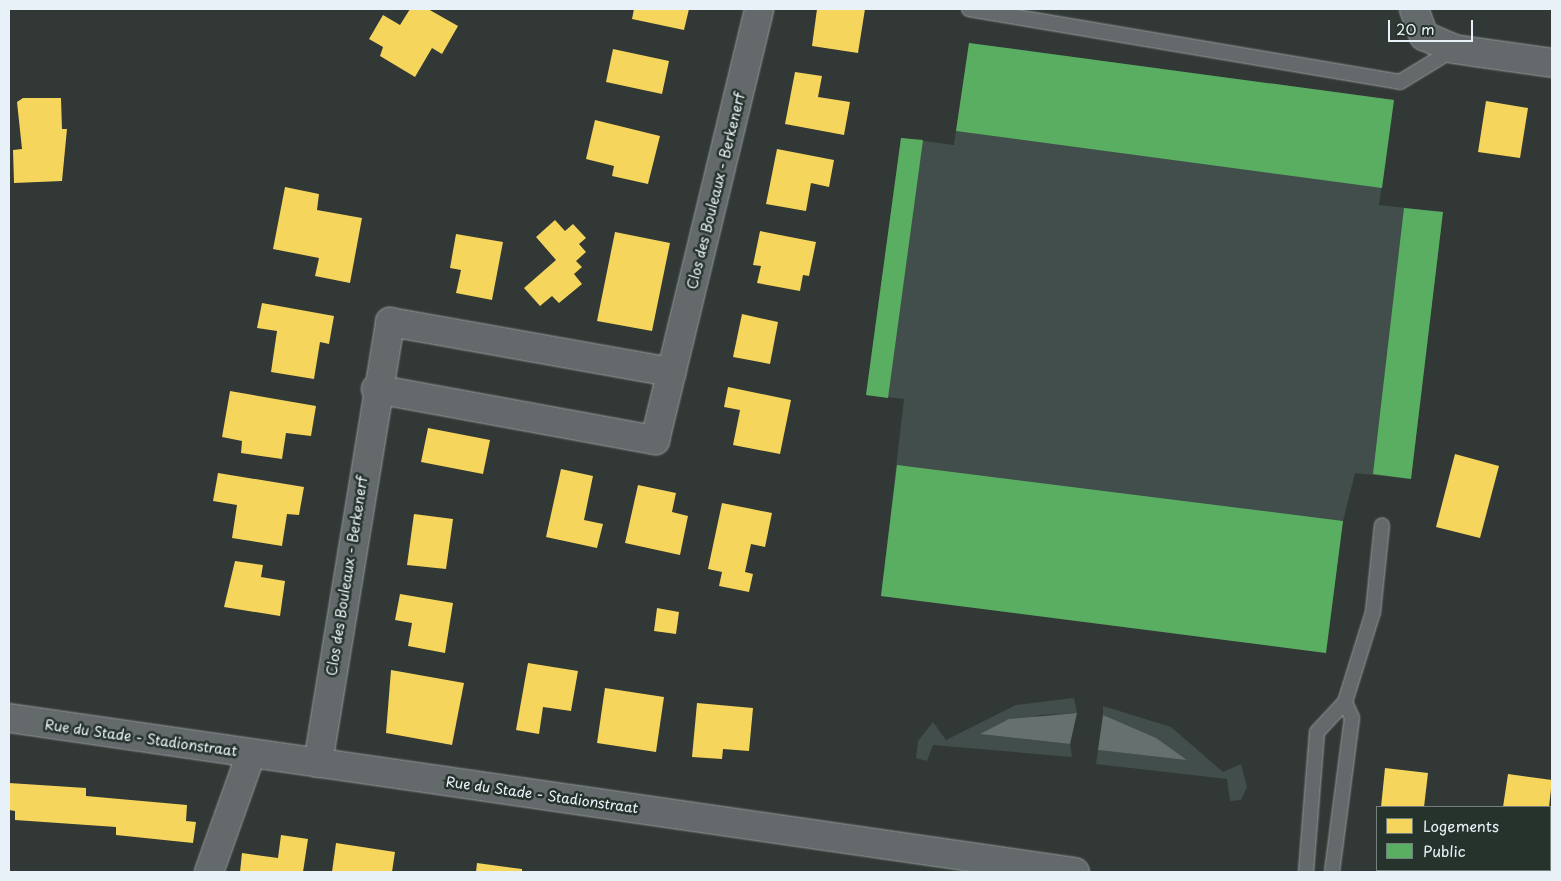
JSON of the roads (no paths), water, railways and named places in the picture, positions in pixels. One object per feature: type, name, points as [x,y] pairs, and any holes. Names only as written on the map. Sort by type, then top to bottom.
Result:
[{"type":"street","name":"Clos des Bouleaux - Berkenerf","points":[[376,389],[655,440],[759,9]]},
{"type":"street","points":[[1414,9],[1424,36],[1454,49],[1552,63]]},
{"type":"street","name":"Clos des Bouleaux - Berkenerf","points":[[318,763],[376,389],[390,322],[672,372]]},
{"type":"street","name":"Rue du Stade - Stadionstraat","points":[[9,718],[1075,872]]},
{"type":"street","points":[[209,872],[251,754]]},
{"type":"lane","points":[[969,9],[1400,82],[1454,49]]},
{"type":"lane","points":[[1306,872],[1317,732],[1345,702],[1373,612],[1382,525]]},
{"type":"lane","points":[[1332,872],[1352,718],[1345,702]]}]
